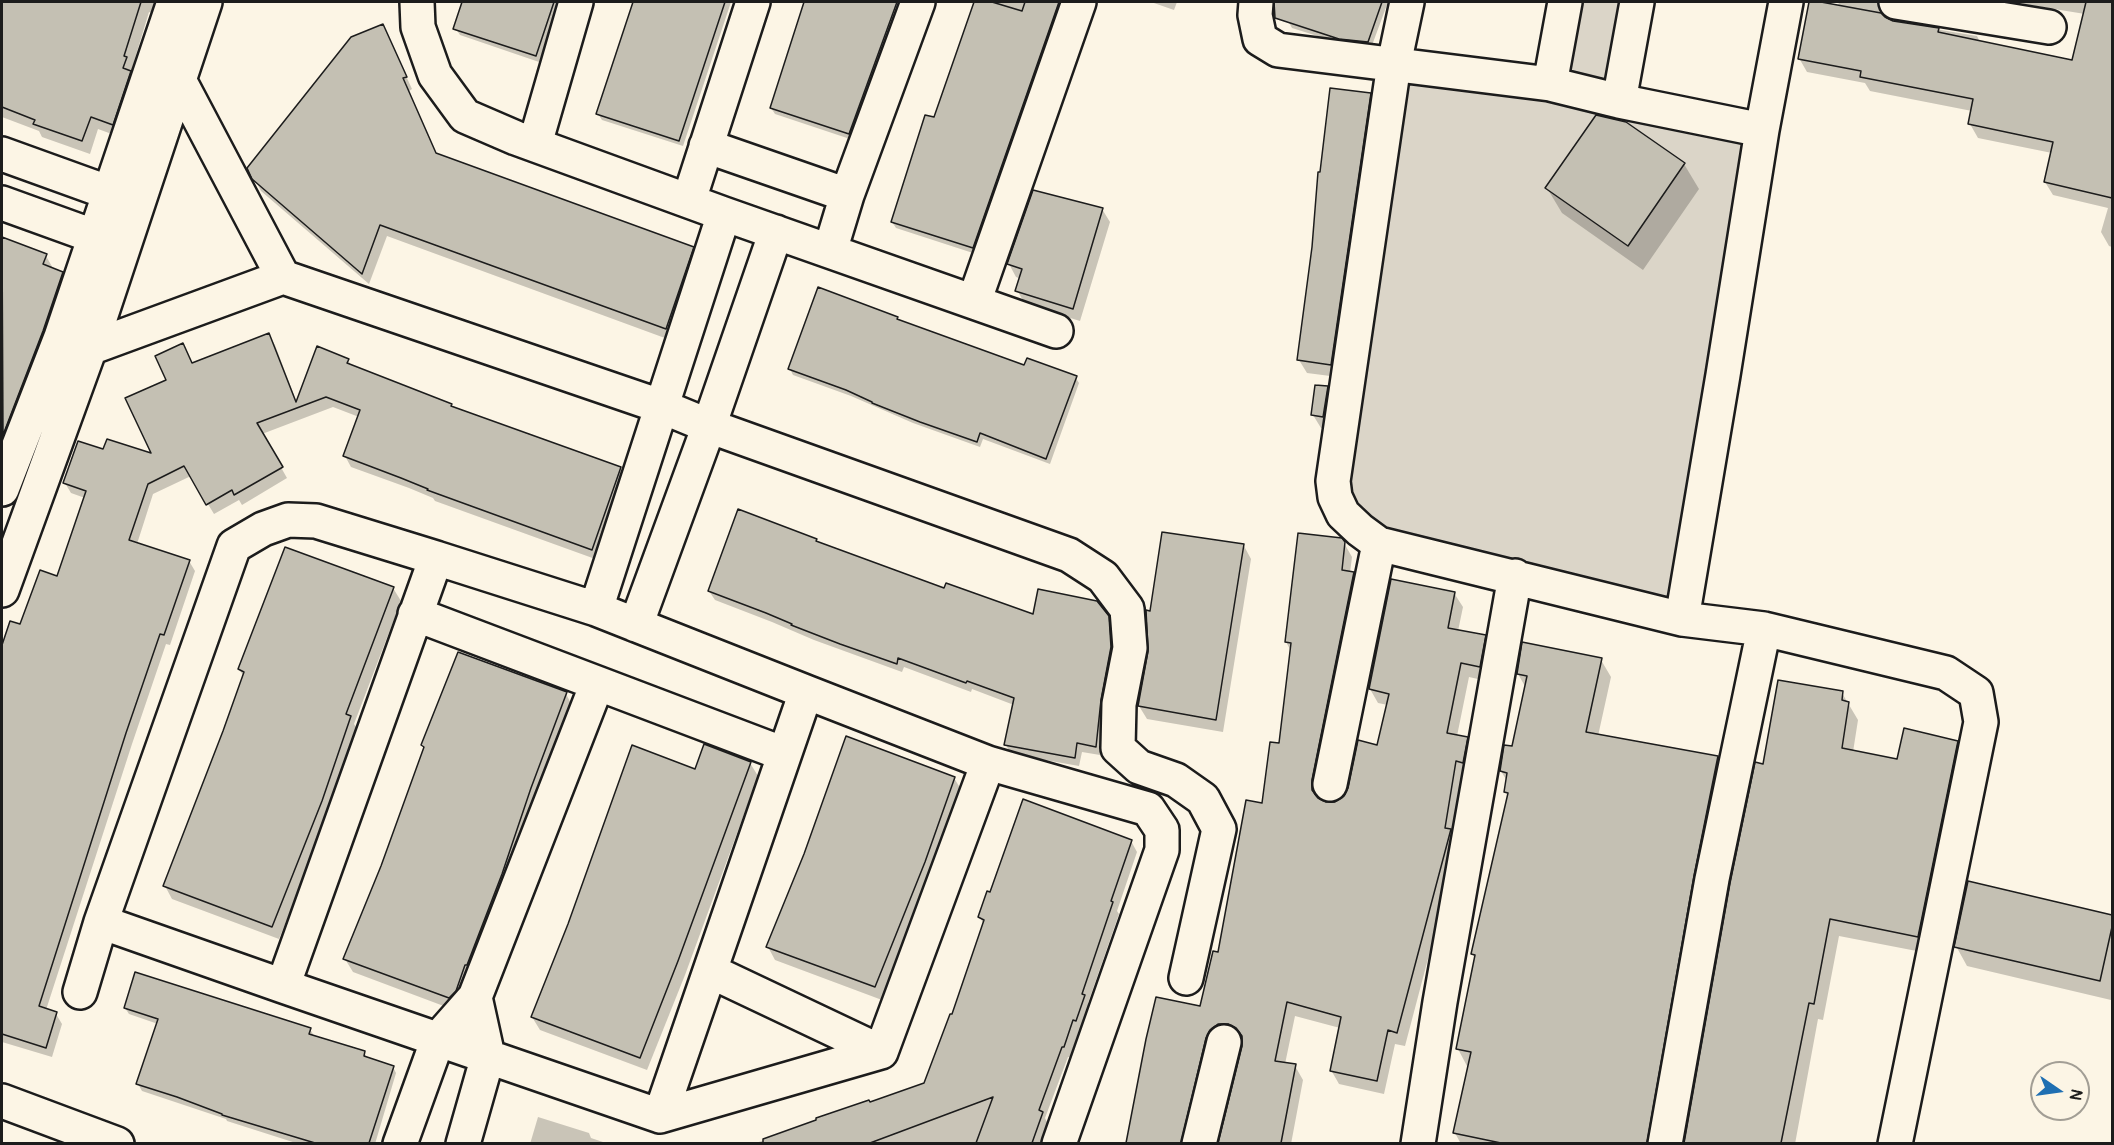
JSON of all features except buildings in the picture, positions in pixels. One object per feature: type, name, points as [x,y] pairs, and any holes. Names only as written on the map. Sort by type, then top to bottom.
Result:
[{"type":"street","points":[[2,590],[76,342],[165,72],[174,2]]},
{"type":"street","points":[[2,489],[76,342],[96,237],[110,193],[165,72],[205,2]]},
{"type":"street","points":[[417,2],[417,27],[435,75],[465,116],[724,214],[1056,332]]},
{"type":"street","points":[[535,144],[576,2]]},
{"type":"street","points":[[688,200],[753,2]]},
{"type":"street","points":[[830,251],[847,195],[918,2]]},
{"type":"street","points":[[974,302],[1079,2]]},
{"type":"street","points":[[1256,2],[1255,15],[1260,39],[1278,50],[1550,84],[1619,101],[1762,130]]},
{"type":"street","points":[[1407,2],[1394,64],[1333,481],[1335,497],[1343,514],[1359,530],[1379,544],[1682,619],[1764,629],[1946,673],[1976,693],[1981,722],[1895,1143]]},
{"type":"street","points":[[1550,84],[1565,2]]},
{"type":"street","points":[[1619,101],[1637,2]]},
{"type":"street","points":[[1682,619],[1762,130],[1786,2]]},
{"type":"street","points":[[1896,2],[2049,27]]},
{"type":"street","points":[[165,72],[283,277]]},
{"type":"street","points":[[706,146],[847,195]]},
{"type":"street","points":[[2,154],[110,193]]},
{"type":"street","points":[[2,203],[96,237]]},
{"type":"street","points":[[596,609],[724,214]]},
{"type":"street","points":[[636,625],[709,426],[776,232]]},
{"type":"street","points":[[76,342],[283,277],[663,407],[709,426],[1069,555],[1103,577],[1127,609],[1130,648],[1119,704],[1118,748],[1139,767],[1176,780],[1203,799],[1219,829],[1186,978]]},
{"type":"street","points":[[80,992],[101,922],[234,546],[263,529],[288,520],[316,521],[596,609],[988,763],[1148,809],[1162,830],[1162,850],[1059,1143]]},
{"type":"street","points":[[1330,784],[1379,544]]},
{"type":"street","points":[[283,986],[436,558]]},
{"type":"street","points":[[1418,1143],[1440,1002],[1515,576]]},
{"type":"street","points":[[415,614],[784,754]]},
{"type":"street","points":[[1665,1143],[1712,879],[1764,629]]},
{"type":"street","points":[[400,1143],[438,1039],[475,997],[597,684]]},
{"type":"street","points":[[660,1116],[806,693]]},
{"type":"street","points":[[881,1052],[988,763]]},
{"type":"street","points":[[101,922],[660,1116],[881,1052]]},
{"type":"street","points":[[710,971],[881,1052]]},
{"type":"street","points":[[464,1143],[488,1056],[475,997]]},
{"type":"street","points":[[1198,1143],[1224,1042]]},
{"type":"street","points":[[2,1101],[117,1143]]},
{"type":"shaded area","points":[[1565,2],[1637,2],[1619,101],[1762,130],[1682,619],[1379,544],[1333,481],[1394,64],[1550,84]]}]
